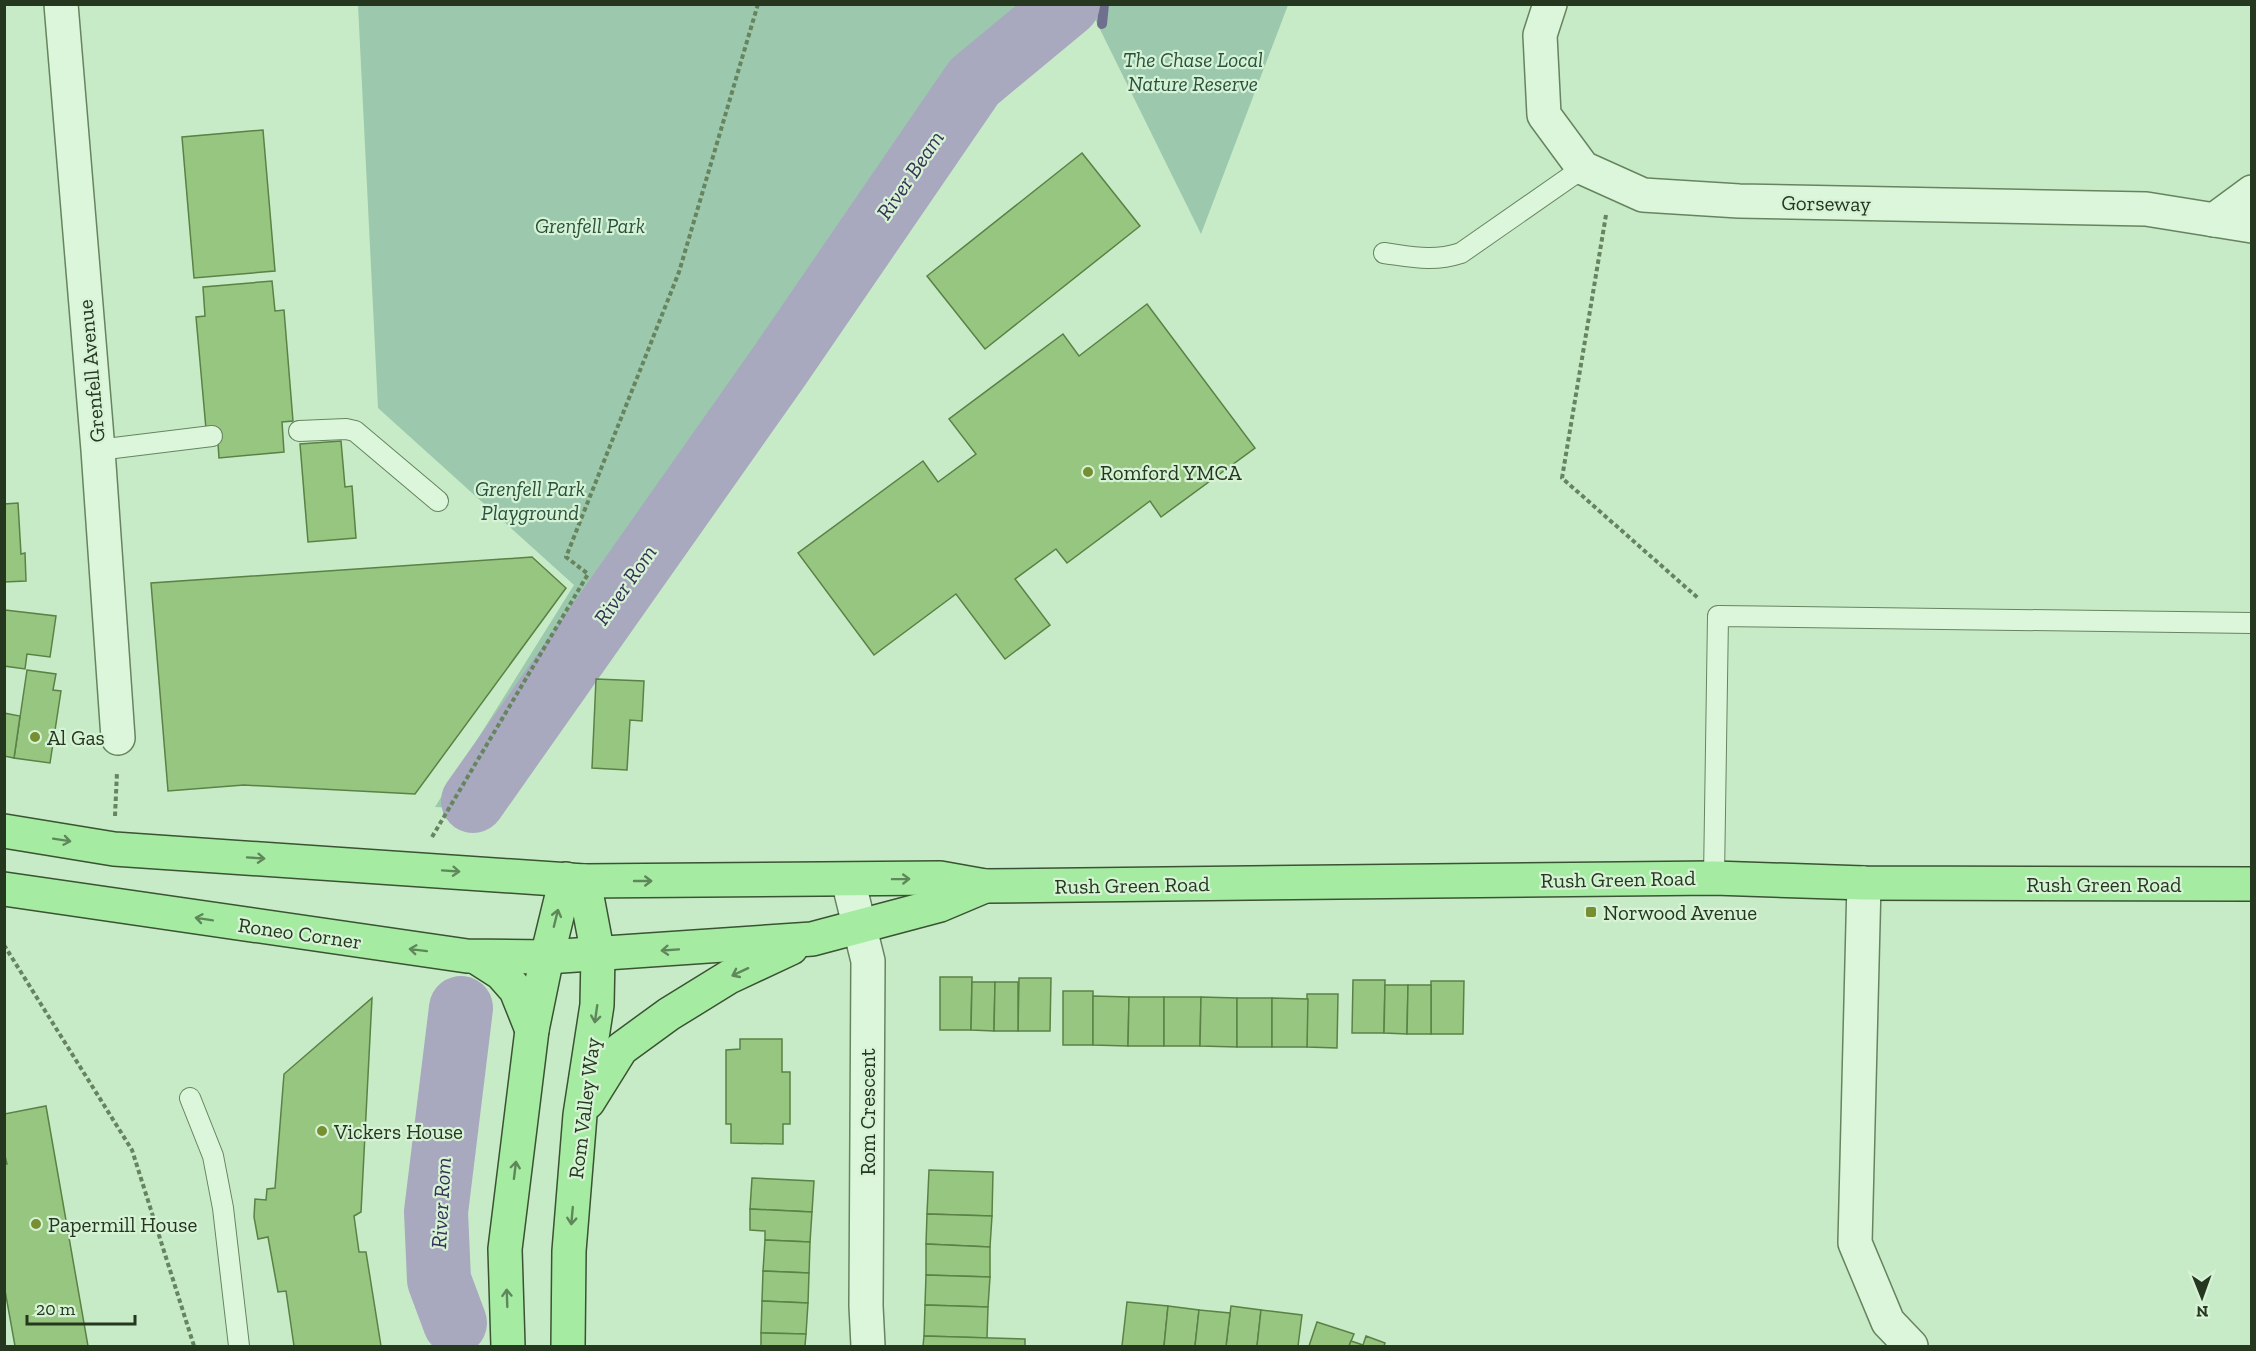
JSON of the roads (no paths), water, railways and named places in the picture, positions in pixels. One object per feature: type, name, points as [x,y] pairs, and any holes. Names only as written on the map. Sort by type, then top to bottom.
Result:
[{"type":"main road","points":[[4,831],[114,849],[575,880],[547,957],[532,1030],[505,1249],[508,1347]]},
{"type":"main road","name":"Rush Green Road","points":[[575,880],[940,878],[985,886],[1714,878],[1864,883],[2252,884]]},
{"type":"main road","name":"Rom Valley Way","points":[[566,1343],[569,1251],[580,1116],[597,1005],[598,955],[575,880]]},
{"type":"main road","name":"Rush Green Road","points":[[580,1116],[621,1049],[669,1014],[729,977],[812,939],[940,905],[985,886]]},
{"type":"main road","name":"Roneo Corner","points":[[4,889],[476,957],[598,955]]},
{"type":"main road","name":"Rush Green Road","points":[[598,955],[812,939]]},
{"type":"main road","points":[[476,957],[501,973],[516,990],[532,1030]]},
{"type":"street","name":"Grenfell Avenue","points":[[61,4],[98,450],[118,738]]},
{"type":"street","name":"Gorseway","points":[[1550,4],[1540,35],[1544,115],[1597,174],[1643,195],[1739,201],[2146,209],[2252,226]]},
{"type":"street","points":[[2214,220],[2252,192]]},
{"type":"street","name":"Rom Crescent","points":[[848,880],[868,961],[866,1294],[868,1347]]},
{"type":"street","points":[[1864,883],[1855,1243],[1888,1322],[1911,1347]]},
{"type":"lane","points":[[1384,253],[1420,259],[1444,259],[1461,253],[1597,174]]},
{"type":"lane","points":[[299,431],[337,429],[354,432],[438,501]]},
{"type":"lane","points":[[98,450],[212,436]]},
{"type":"lane","points":[[1714,878],[1718,616],[2252,623]]},
{"type":"lane","points":[[190,1098],[213,1156],[223,1208],[240,1347]]},
{"type":"waterway","name":"River Rom","points":[[473,801],[778,368],[974,82],[1068,4]]},
{"type":"waterway","points":[[1102,24],[1104,4]]},
{"type":"waterway","name":"River Rom","points":[[455,1323],[439,1280],[436,1212],[461,1008]]},
{"type":"place","name":"Romford YMCA","points":[[1088,472]]},
{"type":"place","name":"Al Gas","points":[[35,737]]},
{"type":"place","name":"Norwood Avenue","points":[[1591,912]]},
{"type":"place","name":"Vickers House","points":[[322,1131]]},
{"type":"place","name":"Papermill House","points":[[36,1224]]},
{"type":"park label","name":"The Chase Local Nature Reserve","points":[[1193,71]]},
{"type":"park label","name":"Grenfell Park","points":[[590,225]]},
{"type":"park label","name":"Grenfell Park Playground","points":[[530,500]]},
{"type":"water label","name":"River Beam","points":[[910,175]]}]
